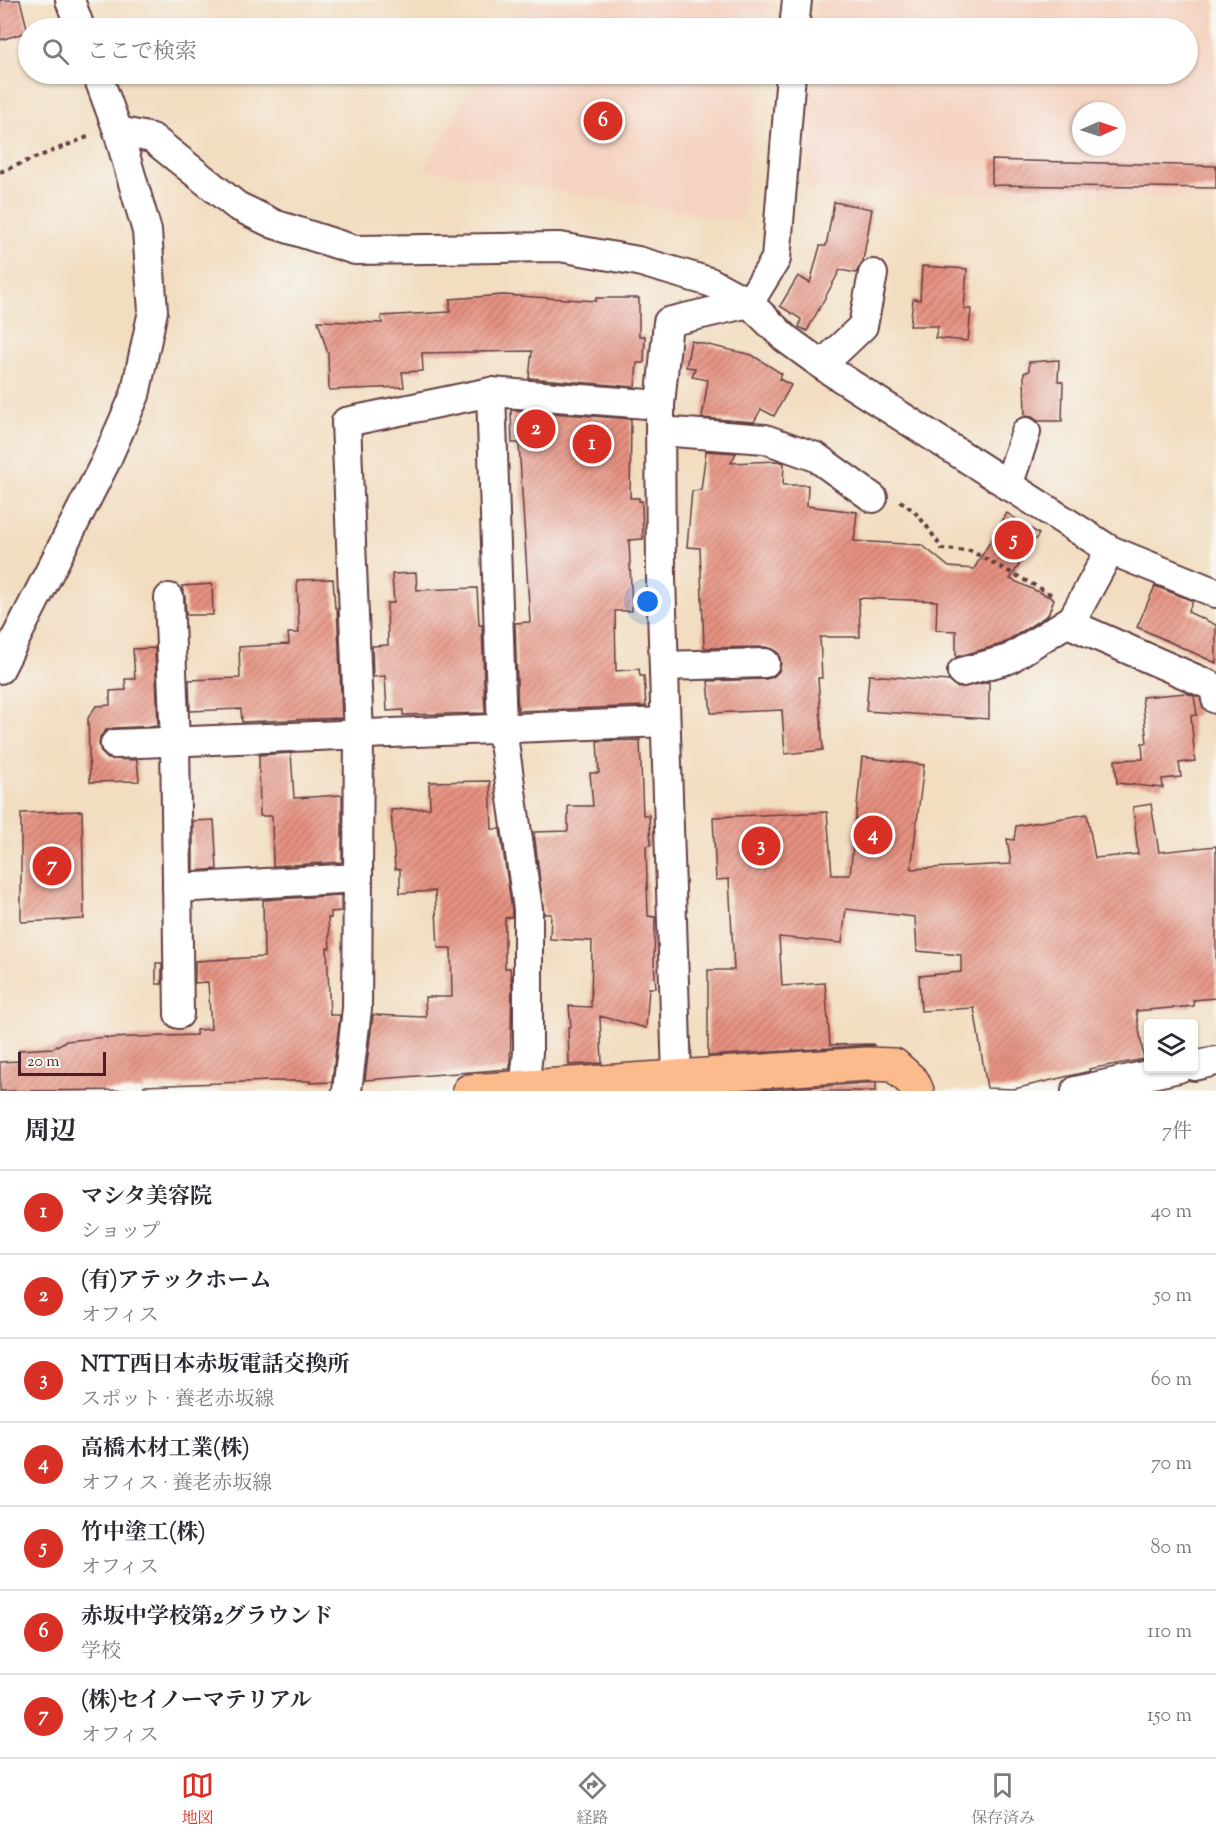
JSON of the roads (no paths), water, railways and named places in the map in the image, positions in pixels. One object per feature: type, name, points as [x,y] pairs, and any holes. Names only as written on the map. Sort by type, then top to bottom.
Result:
[{"type":"main road","points":[[469,1091],[612,1086],[677,1077],[867,1064],[894,1065],[913,1082],[917,1091]]},
{"type":"street","points":[[70,0],[76,18]]},
{"type":"street","points":[[795,18],[797,0]]},
{"type":"street","points":[[0,669],[105,463],[135,395],[153,311],[147,231],[117,128],[101,84]]},
{"type":"street","points":[[677,1077],[664,722],[660,418],[669,322],[749,303],[776,259],[790,84]]},
{"type":"street","points":[[117,128],[152,138],[237,206],[274,224],[355,250],[560,247],[638,261],[710,282],[749,303],[785,338],[822,365],[1110,550],[1216,593]]},
{"type":"street","points":[[822,365],[863,326],[873,274]]},
{"type":"street","points":[[491,392],[502,729],[528,909],[528,1052],[525,1089]]},
{"type":"street","points":[[346,1091],[357,1010],[359,736],[346,422],[491,392],[660,418],[765,439],[816,457],[873,498]]},
{"type":"street","points":[[1008,486],[1026,432]]},
{"type":"street","points":[[1110,550],[1071,624],[1214,687],[1216,699]]},
{"type":"street","points":[[169,598],[175,743],[179,1014]]},
{"type":"street","points":[[962,672],[1009,659],[1076,614]]},
{"type":"street","points":[[664,666],[765,663]]},
{"type":"street","points":[[115,744],[664,722]]},
{"type":"street","points":[[177,888],[358,878]]},
{"type":"street","points":[[1198,1065],[1216,1061]]},
{"type":"street","points":[[1076,1091],[1157,1073]]},
{"type":"place","name":"赤坂中学校第2グラウンド","points":[[603,121]]},
{"type":"place","name":"(有)アテックホーム","points":[[536,429]]},
{"type":"place","name":"マシタ美容院","points":[[592,444]]},
{"type":"place","name":"竹中塗工(株)","points":[[1014,540]]},
{"type":"place","name":"高橋木材工業(株)","points":[[873,835]]},
{"type":"place","name":"NTT西日本赤坂電話交換所","points":[[761,846]]},
{"type":"place","name":"(株)セイノーマテリアル","points":[[52,866]]}]
